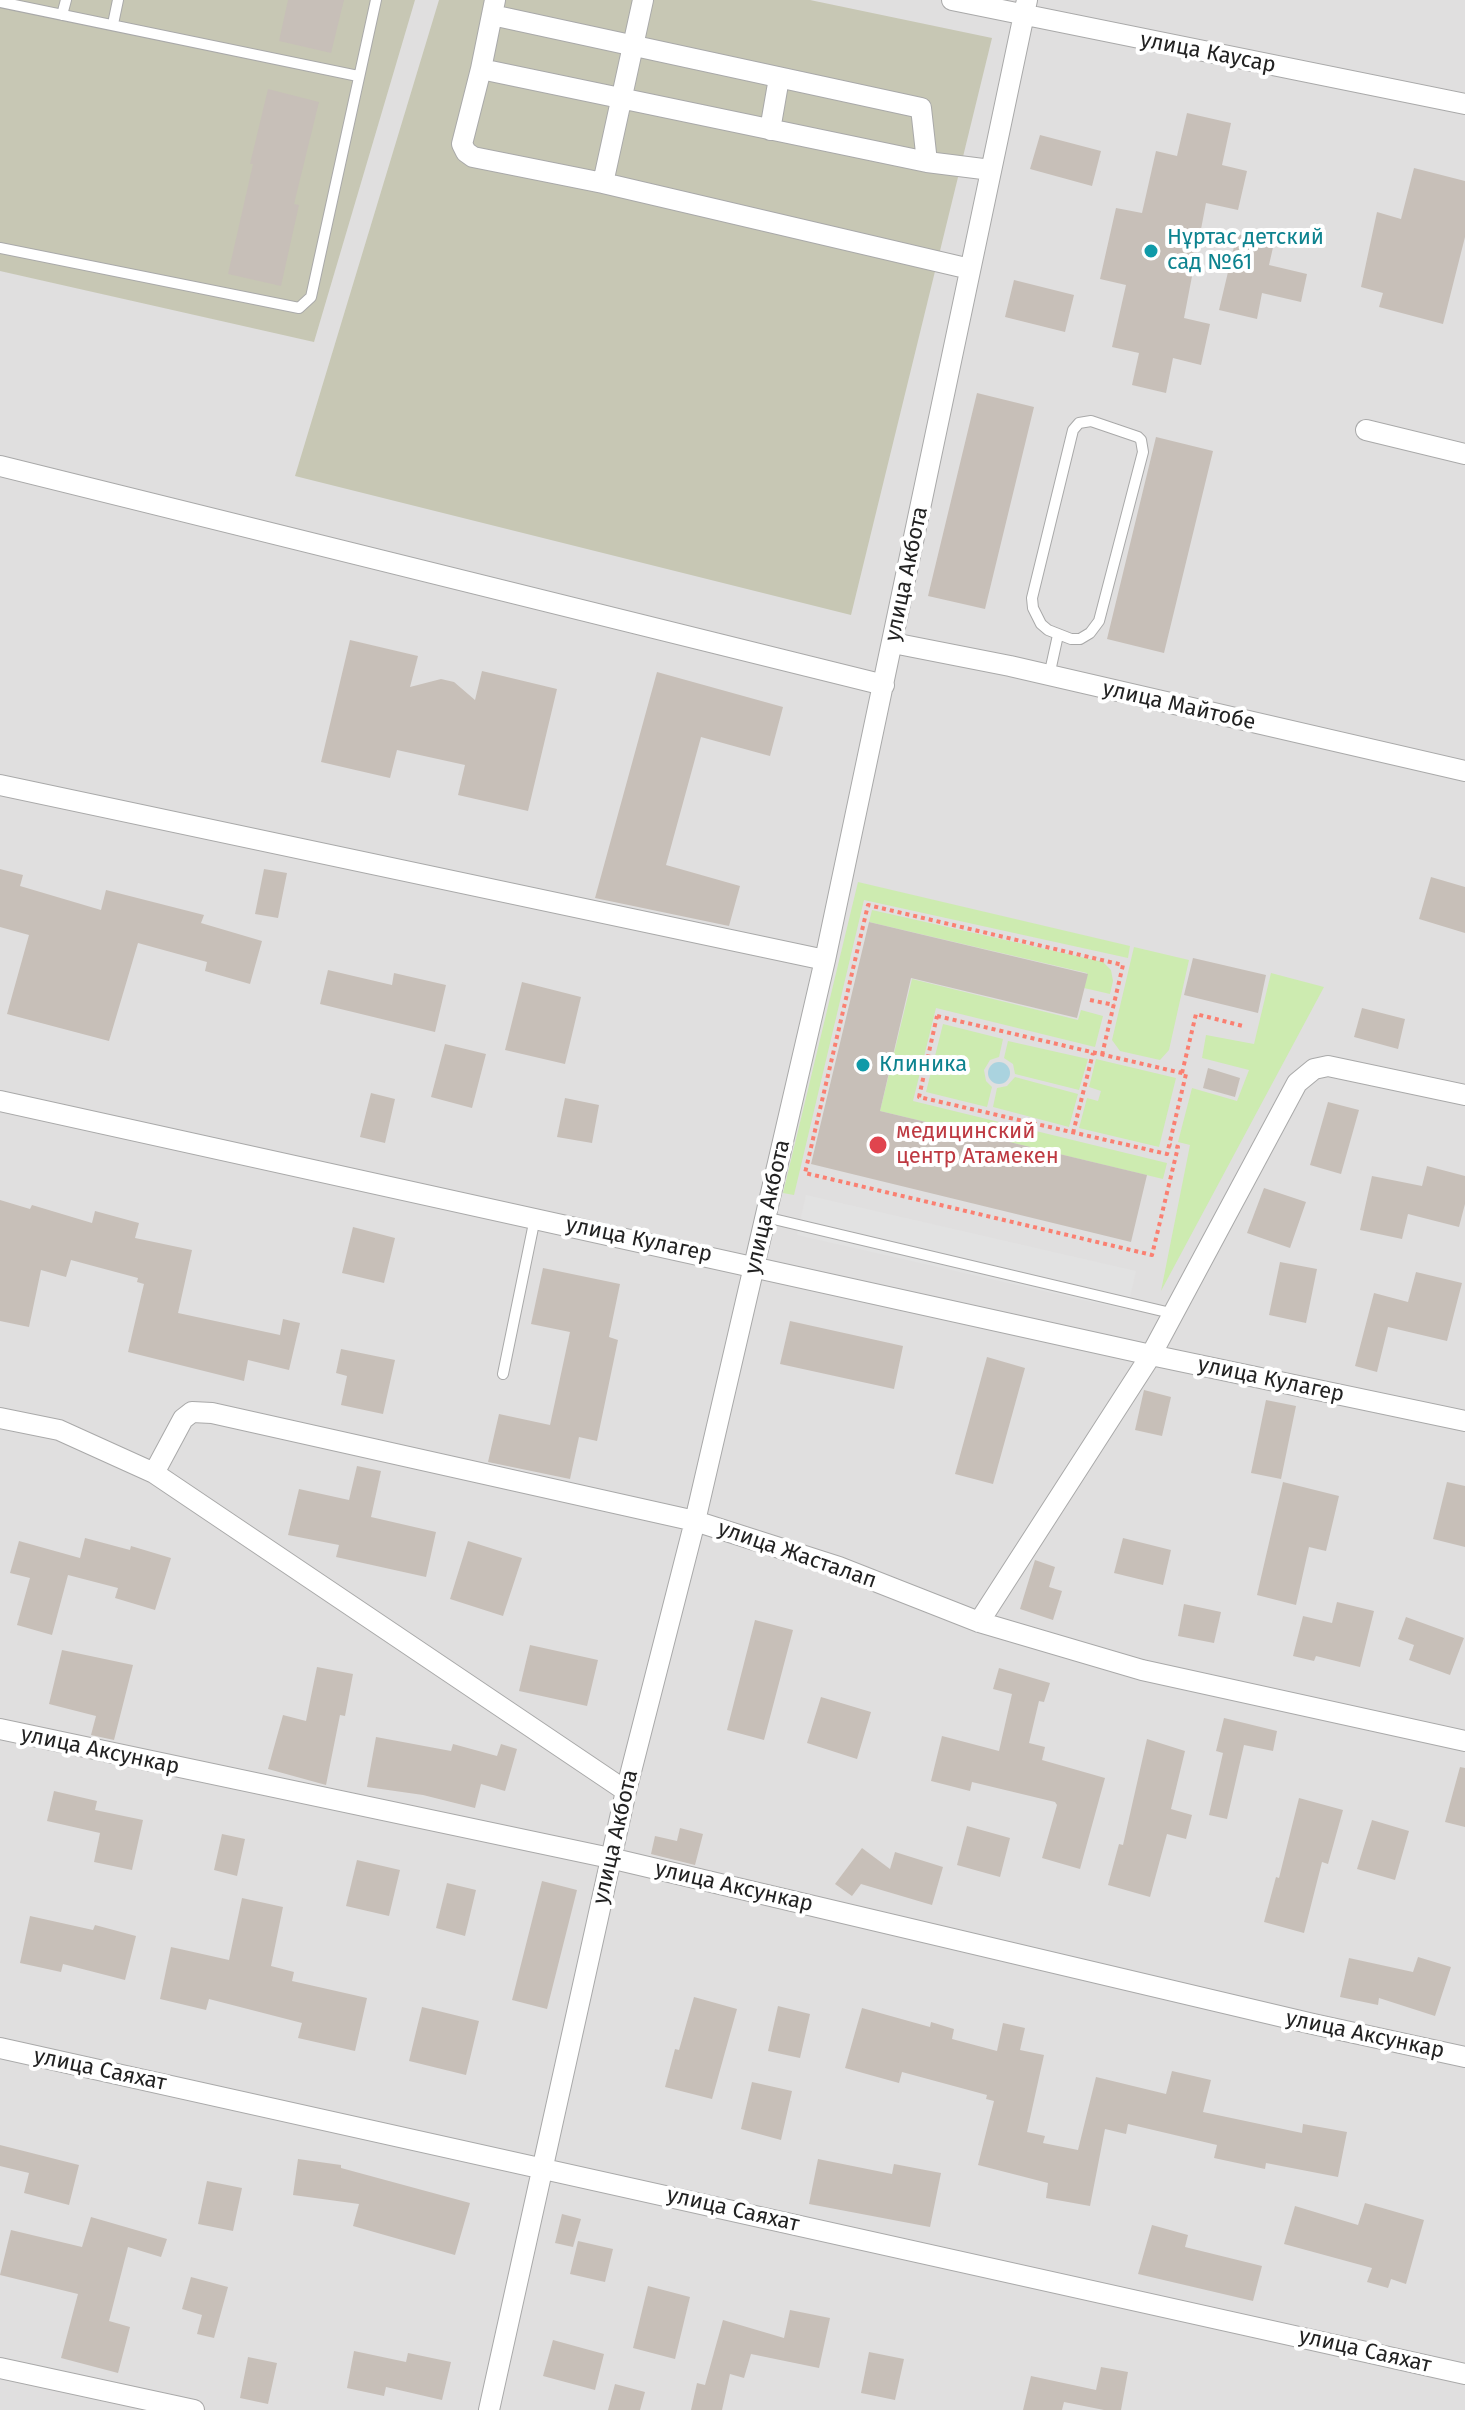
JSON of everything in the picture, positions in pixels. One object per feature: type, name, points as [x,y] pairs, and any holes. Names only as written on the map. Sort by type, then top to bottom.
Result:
[{"type":"street","points":[[603,183],[643,0]]},
{"type":"street","name":"улица Каусар","points":[[952,0],[1025,8],[1465,104]]},
{"type":"street","points":[[927,162],[921,108],[633,47],[493,8],[462,144],[473,157],[603,183],[970,269]]},
{"type":"street","name":"улица Акбота","points":[[489,2410],[610,1858],[695,1521],[825,960],[1025,8]]},
{"type":"street","points":[[481,69],[927,162],[991,170]]},
{"type":"street","points":[[770,130],[779,78]]},
{"type":"street","points":[[1366,430],[1465,454]]},
{"type":"street","points":[[0,466],[884,685]]},
{"type":"street","name":"улица Майтобе","points":[[893,643],[1465,771]]},
{"type":"street","points":[[0,785],[825,960]]},
{"type":"street","points":[[979,1622],[1151,1355],[1297,1083],[1314,1069],[1328,1066],[1465,1095]]},
{"type":"street","name":"улица Кулагер","points":[[0,1101],[1151,1355],[1465,1421]]},
{"type":"street","name":"улица Жасталап","points":[[154,1473],[183,1419],[192,1412],[212,1413],[695,1521],[839,1567],[979,1622],[1142,1670],[1465,1741]]},
{"type":"street","points":[[0,1418],[59,1430],[154,1473],[626,1791]]},
{"type":"street","name":"улица Аксункар","points":[[0,1729],[610,1858],[1465,2057]]},
{"type":"street","name":"улица Саяхат","points":[[0,2048],[1465,2374]]},
{"type":"street","points":[[0,2368],[194,2410]]},
{"type":"lane","points":[[62,15],[66,0]]},
{"type":"lane","points":[[113,24],[118,0]]},
{"type":"lane","points":[[0,248],[299,308],[311,297],[376,0]]},
{"type":"lane","points":[[0,2],[358,76]]},
{"type":"lane","points":[[1091,421],[1138,437],[1143,452],[1099,621],[1090,633],[1080,639],[1058,635],[1041,624],[1032,598],[1073,430],[1079,423],[1091,421]]},
{"type":"lane","points":[[1049,676],[1058,635]]},
{"type":"lane","points":[[765,1217],[1175,1314]]},
{"type":"lane","points":[[503,1374],[535,1218]]},
{"type":"path","points":[[1102,1055],[1123,965],[868,905],[805,1173],[1152,1255],[1178,1147],[1170,1145]]},
{"type":"path","points":[[1090,1000],[1114,1005]]},
{"type":"path","points":[[1182,1073],[1196,1014],[1243,1026]]},
{"type":"path","points":[[937,1016],[1093,1052],[1186,1074],[1167,1154],[919,1097],[937,1016]]},
{"type":"path","points":[[1073,1133],[1093,1052]]},
{"type":"shaded area","points":[[0,0],[1465,0],[1465,2410],[0,2410]]},
{"type":"shaded area","points":[[0,0],[415,0],[314,342],[0,271]]},
{"type":"shaded area","points":[[439,0],[810,0],[992,38],[851,615],[295,476]]},
{"type":"shaded area","points":[[806,1195],[1136,1271],[1127,1310],[797,1235]]},
{"type":"green space","points":[[858,882],[1130,946],[1128,958],[864,900],[794,1195],[783,1193]]},
{"type":"green space","points":[[872,910],[1103,962],[1111,970],[1113,981],[1110,994],[1084,988],[1087,973],[869,922]]},
{"type":"green space","points":[[1134,947],[1189,960],[1169,1050],[1160,1060],[1120,1051],[1112,1040]]},
{"type":"green space","points":[[1271,973],[1324,987],[1161,1291],[1190,1145],[1178,1142],[1192,1088],[1237,1101],[1249,1070],[1202,1058],[1206,1035],[1254,1044]]},
{"type":"green space","points":[[912,979],[1078,1020],[1081,1010],[1103,1016],[1095,1047],[936,1008],[913,1101],[1167,1163],[1163,1179],[880,1111]]},
{"type":"green space","points":[[943,1024],[1003,1039],[999,1057],[990,1060],[984,1070],[986,1081],[992,1087],[987,1107],[926,1092]]},
{"type":"green space","points":[[1008,1041],[1088,1059],[1079,1090],[1015,1074],[1013,1064],[1004,1058]]},
{"type":"green space","points":[[1096,1059],[1176,1078],[1159,1147],[1079,1128],[1087,1098],[1098,1101],[1101,1091],[1089,1087]]},
{"type":"green space","points":[[1015,1077],[1078,1094],[1069,1127],[993,1107],[997,1088],[1007,1086]]},
{"type":"water","points":[[995,1062],[1003,1062],[1010,1073],[1003,1084],[995,1084],[988,1077],[988,1069]]},
{"type":"building","points":[[288,0],[344,0],[331,53],[279,41]]},
{"type":"building","points":[[268,89],[319,102],[294,204],[299,205],[281,286],[228,274]]},
{"type":"building","name":"Нұртас детский сад №61","points":[[1187,113],[1231,123],[1222,165],[1247,171],[1238,210],[1206,203],[1184,318],[1210,324],[1201,365],[1173,358],[1166,393],[1132,385],[1139,353],[1112,347],[1126,285],[1100,279],[1116,208],[1142,213],[1156,151],[1177,156]]},
{"type":"building","points":[[1040,135],[1101,151],[1092,186],[1030,169]]},
{"type":"building","points":[[1414,168],[1465,181],[1465,237],[1443,324],[1379,307],[1383,293],[1361,287],[1377,212],[1401,219]]},
{"type":"building","points":[[1237,234],[1274,243],[1269,265],[1307,274],[1301,302],[1262,293],[1257,319],[1219,310]]},
{"type":"building","points":[[1014,280],[1074,295],[1065,332],[1005,317]]},
{"type":"building","points":[[977,393],[1034,407],[985,609],[928,596]]},
{"type":"building","points":[[1156,437],[1213,451],[1164,653],[1107,639]]},
{"type":"building","points":[[350,640],[418,656],[410,687],[441,679],[454,682],[475,700],[482,671],[557,689],[528,811],[458,795],[465,765],[397,750],[390,778],[321,762]]},
{"type":"building","points":[[657,672],[783,707],[770,756],[701,737],[666,865],[740,886],[729,926],[595,898]]},
{"type":"building","points":[[0,869],[23,875],[20,886],[101,910],[106,890],[204,915],[201,923],[262,941],[250,984],[205,971],[207,962],[138,943],[109,1041],[7,1014],[29,935],[0,927]]},
{"type":"building","points":[[264,869],[287,873],[278,918],[255,914]]},
{"type":"building","points":[[1431,877],[1465,887],[1465,933],[1419,919]]},
{"type":"building","name":"Клиника","points":[[869,922],[1088,974],[1077,1018],[911,978],[880,1111],[1147,1175],[1131,1242],[811,1164]]},
{"type":"building","points":[[1193,958],[1266,975],[1258,1013],[1184,995]]},
{"type":"building","points":[[328,970],[392,985],[394,973],[446,985],[435,1032],[320,1004]]},
{"type":"building","points":[[522,982],[581,997],[565,1064],[505,1050]]},
{"type":"building","points":[[1362,1008],[1405,1019],[1398,1049],[1354,1037]]},
{"type":"building","points":[[445,1044],[486,1054],[472,1108],[431,1097]]},
{"type":"building","points":[[1208,1068],[1240,1078],[1235,1097],[1203,1088]]},
{"type":"building","points":[[371,1093],[395,1099],[385,1143],[360,1137]]},
{"type":"building","points":[[565,1098],[599,1105],[592,1143],[557,1137]]},
{"type":"building","points":[[1328,1102],[1359,1110],[1341,1174],[1310,1165]]},
{"type":"building","points":[[1427,1166],[1465,1176],[1465,1204],[1459,1227],[1408,1214],[1402,1239],[1360,1230],[1372,1176],[1422,1186]]},
{"type":"building","points":[[1264,1188],[1306,1202],[1290,1248],[1247,1233]]},
{"type":"building","points":[[0,1200],[30,1209],[32,1205],[92,1223],[95,1211],[139,1223],[135,1238],[192,1250],[178,1313],[280,1335],[283,1319],[300,1323],[289,1370],[248,1360],[244,1381],[128,1352],[144,1284],[137,1282],[138,1278],[71,1260],[66,1277],[41,1270],[29,1327],[0,1321]]},
{"type":"building","points":[[353,1227],[395,1238],[384,1283],[342,1273]]},
{"type":"building","points":[[1280,1262],[1317,1269],[1306,1323],[1269,1315]]},
{"type":"building","points":[[543,1268],[620,1284],[609,1337],[618,1340],[597,1441],[579,1437],[570,1479],[488,1462],[499,1414],[550,1425],[570,1332],[531,1324]]},
{"type":"building","points":[[1416,1272],[1462,1283],[1447,1341],[1388,1327],[1377,1372],[1355,1366],[1374,1293],[1408,1302]]},
{"type":"building","points":[[790,1321],[903,1346],[894,1389],[780,1364]]},
{"type":"building","points":[[341,1349],[395,1360],[383,1414],[341,1405],[347,1376],[336,1373]]},
{"type":"building","points":[[987,1357],[1025,1368],[993,1484],[955,1474]]},
{"type":"building","points":[[1144,1390],[1171,1397],[1162,1436],[1135,1430]]},
{"type":"building","points":[[1266,1400],[1296,1406],[1281,1479],[1251,1473]]},
{"type":"building","points":[[357,1466],[381,1471],[371,1517],[436,1532],[426,1577],[336,1557],[339,1545],[288,1535],[299,1489],[349,1500]]},
{"type":"building","points":[[1283,1482],[1339,1496],[1326,1551],[1309,1547],[1296,1605],[1257,1595]]},
{"type":"building","points":[[1447,1482],[1465,1486],[1465,1547],[1433,1539]]},
{"type":"building","points":[[85,1538],[130,1550],[131,1546],[171,1558],[155,1610],[115,1598],[118,1588],[68,1575],[52,1635],[17,1625],[30,1578],[10,1573],[19,1541],[80,1558]]},
{"type":"building","points":[[1123,1538],[1171,1550],[1163,1585],[1114,1573]]},
{"type":"building","points":[[468,1541],[522,1558],[503,1616],[450,1599]]},
{"type":"building","points":[[1035,1560],[1055,1567],[1049,1587],[1062,1591],[1053,1620],[1020,1609]]},
{"type":"building","points":[[1337,1602],[1374,1611],[1360,1667],[1316,1656],[1314,1661],[1293,1656],[1303,1616],[1332,1623]]},
{"type":"building","points":[[1184,1604],[1221,1612],[1214,1643],[1178,1636]]},
{"type":"building","points":[[1406,1617],[1464,1638],[1450,1675],[1409,1660],[1414,1645],[1398,1639]]},
{"type":"building","points":[[755,1620],[793,1630],[764,1740],[727,1730]]},
{"type":"building","points":[[530,1645],[598,1660],[587,1706],[519,1691]]},
{"type":"building","points":[[62,1650],[133,1665],[114,1740],[91,1735],[96,1716],[49,1704]]},
{"type":"building","points":[[317,1667],[353,1674],[345,1716],[340,1715],[326,1785],[268,1769],[283,1715],[306,1721]]},
{"type":"building","points":[[999,1668],[1050,1683],[1044,1702],[1039,1701],[1029,1743],[1045,1747],[1042,1760],[1105,1778],[1080,1869],[1042,1858],[1057,1805],[1055,1802],[972,1782],[970,1791],[931,1781],[942,1736],[999,1751],[1012,1694],[993,1689]]},
{"type":"building","points":[[821,1697],[871,1712],[857,1759],[807,1743]]},
{"type":"building","points":[[1224,1718],[1277,1731],[1273,1751],[1244,1745],[1227,1819],[1209,1815],[1223,1753],[1216,1751]]},
{"type":"building","points":[[376,1737],[451,1751],[453,1744],[497,1756],[501,1744],[517,1749],[505,1791],[481,1784],[475,1808],[423,1795],[367,1787]]},
{"type":"building","points":[[1147,1739],[1185,1751],[1171,1809],[1192,1815],[1186,1839],[1167,1834],[1150,1897],[1108,1885],[1119,1844],[1123,1845]]},
{"type":"building","points":[[1460,1767],[1465,1768],[1465,1827],[1445,1822]]},
{"type":"building","points":[[54,1791],[97,1801],[95,1810],[143,1820],[132,1870],[94,1862],[100,1833],[47,1821]]},
{"type":"building","points":[[1299,1798],[1343,1810],[1328,1864],[1322,1862],[1304,1933],[1264,1922],[1276,1877],[1279,1878]]},
{"type":"building","points":[[1372,1820],[1409,1831],[1395,1880],[1357,1869]]},
{"type":"building","points":[[967,1826],[1010,1838],[1000,1877],[957,1865]]},
{"type":"building","points":[[680,1828],[703,1834],[695,1865],[651,1854],[655,1836],[677,1841]]},
{"type":"building","points":[[222,1834],[245,1839],[237,1876],[214,1870]]},
{"type":"building","points":[[862,1848],[890,1869],[895,1852],[943,1867],[932,1905],[861,1884],[852,1896],[835,1884]]},
{"type":"building","points":[[357,1860],[400,1870],[389,1916],[346,1906]]},
{"type":"building","points":[[542,1881],[577,1890],[547,2009],[512,2000]]},
{"type":"building","points":[[447,1883],[476,1890],[465,1936],[436,1928]]},
{"type":"building","points":[[242,1898],[283,1907],[271,1966],[294,1972],[292,1981],[367,1998],[355,2051],[298,2038],[302,2023],[209,1999],[206,2010],[160,1999],[171,1947],[229,1960]]},
{"type":"building","points":[[30,1916],[93,1930],[95,1925],[136,1936],[125,1980],[63,1964],[61,1972],[20,1963]]},
{"type":"building","points":[[1418,1957],[1451,1967],[1435,2016],[1379,1998],[1378,2005],[1340,1997],[1349,1958],[1413,1972]]},
{"type":"building","points":[[694,1997],[737,2009],[712,2099],[665,2087]]},
{"type":"building","points":[[778,2006],[810,2014],[800,2058],[768,2051]]},
{"type":"building","points":[[422,2007],[479,2021],[466,2075],[409,2061]]},
{"type":"building","points":[[862,2008],[930,2027],[931,2022],[954,2029],[952,2039],[997,2051],[1003,2023],[1025,2028],[1020,2050],[1044,2055],[1027,2132],[1045,2136],[1043,2143],[1078,2150],[1096,2077],[1166,2094],[1172,2071],[1211,2080],[1203,2112],[1302,2133],[1303,2124],[1347,2132],[1338,2177],[1266,2163],[1265,2169],[1214,2158],[1217,2145],[1128,2124],[1126,2134],[1105,2129],[1090,2206],[1046,2198],[1048,2183],[978,2165],[994,2101],[986,2099],[987,2095],[902,2072],[899,2083],[845,2068]]},
{"type":"building","points":[[752,2082],[792,2091],[781,2140],[741,2129]]},
{"type":"building","points":[[0,2145],[79,2165],[69,2205],[24,2193],[29,2173],[0,2166]]},
{"type":"building","points":[[298,2159],[341,2165],[341,2168],[470,2203],[455,2255],[353,2226],[359,2204],[293,2195]]},
{"type":"building","points":[[818,2159],[892,2174],[894,2164],[941,2173],[930,2227],[809,2204]]},
{"type":"building","points":[[207,2181],[242,2188],[233,2231],[198,2224]]},
{"type":"building","points":[[1365,2203],[1424,2220],[1406,2284],[1391,2279],[1388,2288],[1367,2282],[1372,2268],[1284,2244],[1295,2206],[1358,2225]]},
{"type":"building","points":[[562,2214],[581,2219],[573,2247],[555,2243]]},
{"type":"building","points":[[91,2217],[167,2239],[161,2257],[128,2247],[109,2321],[130,2327],[118,2373],[61,2358],[78,2294],[0,2275],[11,2230],[82,2247]]},
{"type":"building","points":[[1152,2225],[1188,2235],[1185,2247],[1262,2266],[1253,2301],[1138,2274]]},
{"type":"building","points":[[578,2241],[613,2249],[605,2282],[570,2274]]},
{"type":"building","points":[[191,2277],[228,2287],[214,2338],[197,2334],[202,2315],[182,2309]]},
{"type":"building","points":[[648,2286],[690,2297],[675,2359],[633,2348]]},
{"type":"building","points":[[790,2310],[830,2318],[819,2368],[751,2354],[744,2378],[730,2374],[722,2410],[691,2410],[697,2383],[705,2385],[723,2320],[784,2338]]},
{"type":"building","points":[[553,2340],[604,2354],[595,2390],[543,2376]]},
{"type":"building","points":[[354,2351],[406,2362],[408,2353],[451,2362],[442,2400],[386,2387],[384,2396],[347,2388]]},
{"type":"building","points":[[869,2352],[904,2359],[895,2400],[861,2393]]},
{"type":"building","points":[[248,2357],[277,2363],[268,2404],[240,2398]]},
{"type":"building","points":[[1101,2367],[1128,2372],[1121,2410],[1064,2402],[1062,2410],[1023,2410],[1031,2376],[1096,2390]]},
{"type":"building","points":[[615,2384],[645,2392],[640,2410],[608,2410]]},
{"type":"place","name":"Нұртас детский сад №61","points":[[1151,251]]},
{"type":"place","name":"Клиника","points":[[863,1065]]},
{"type":"place","name":"медицинский центр Атамекен","points":[[878,1145]]}]
